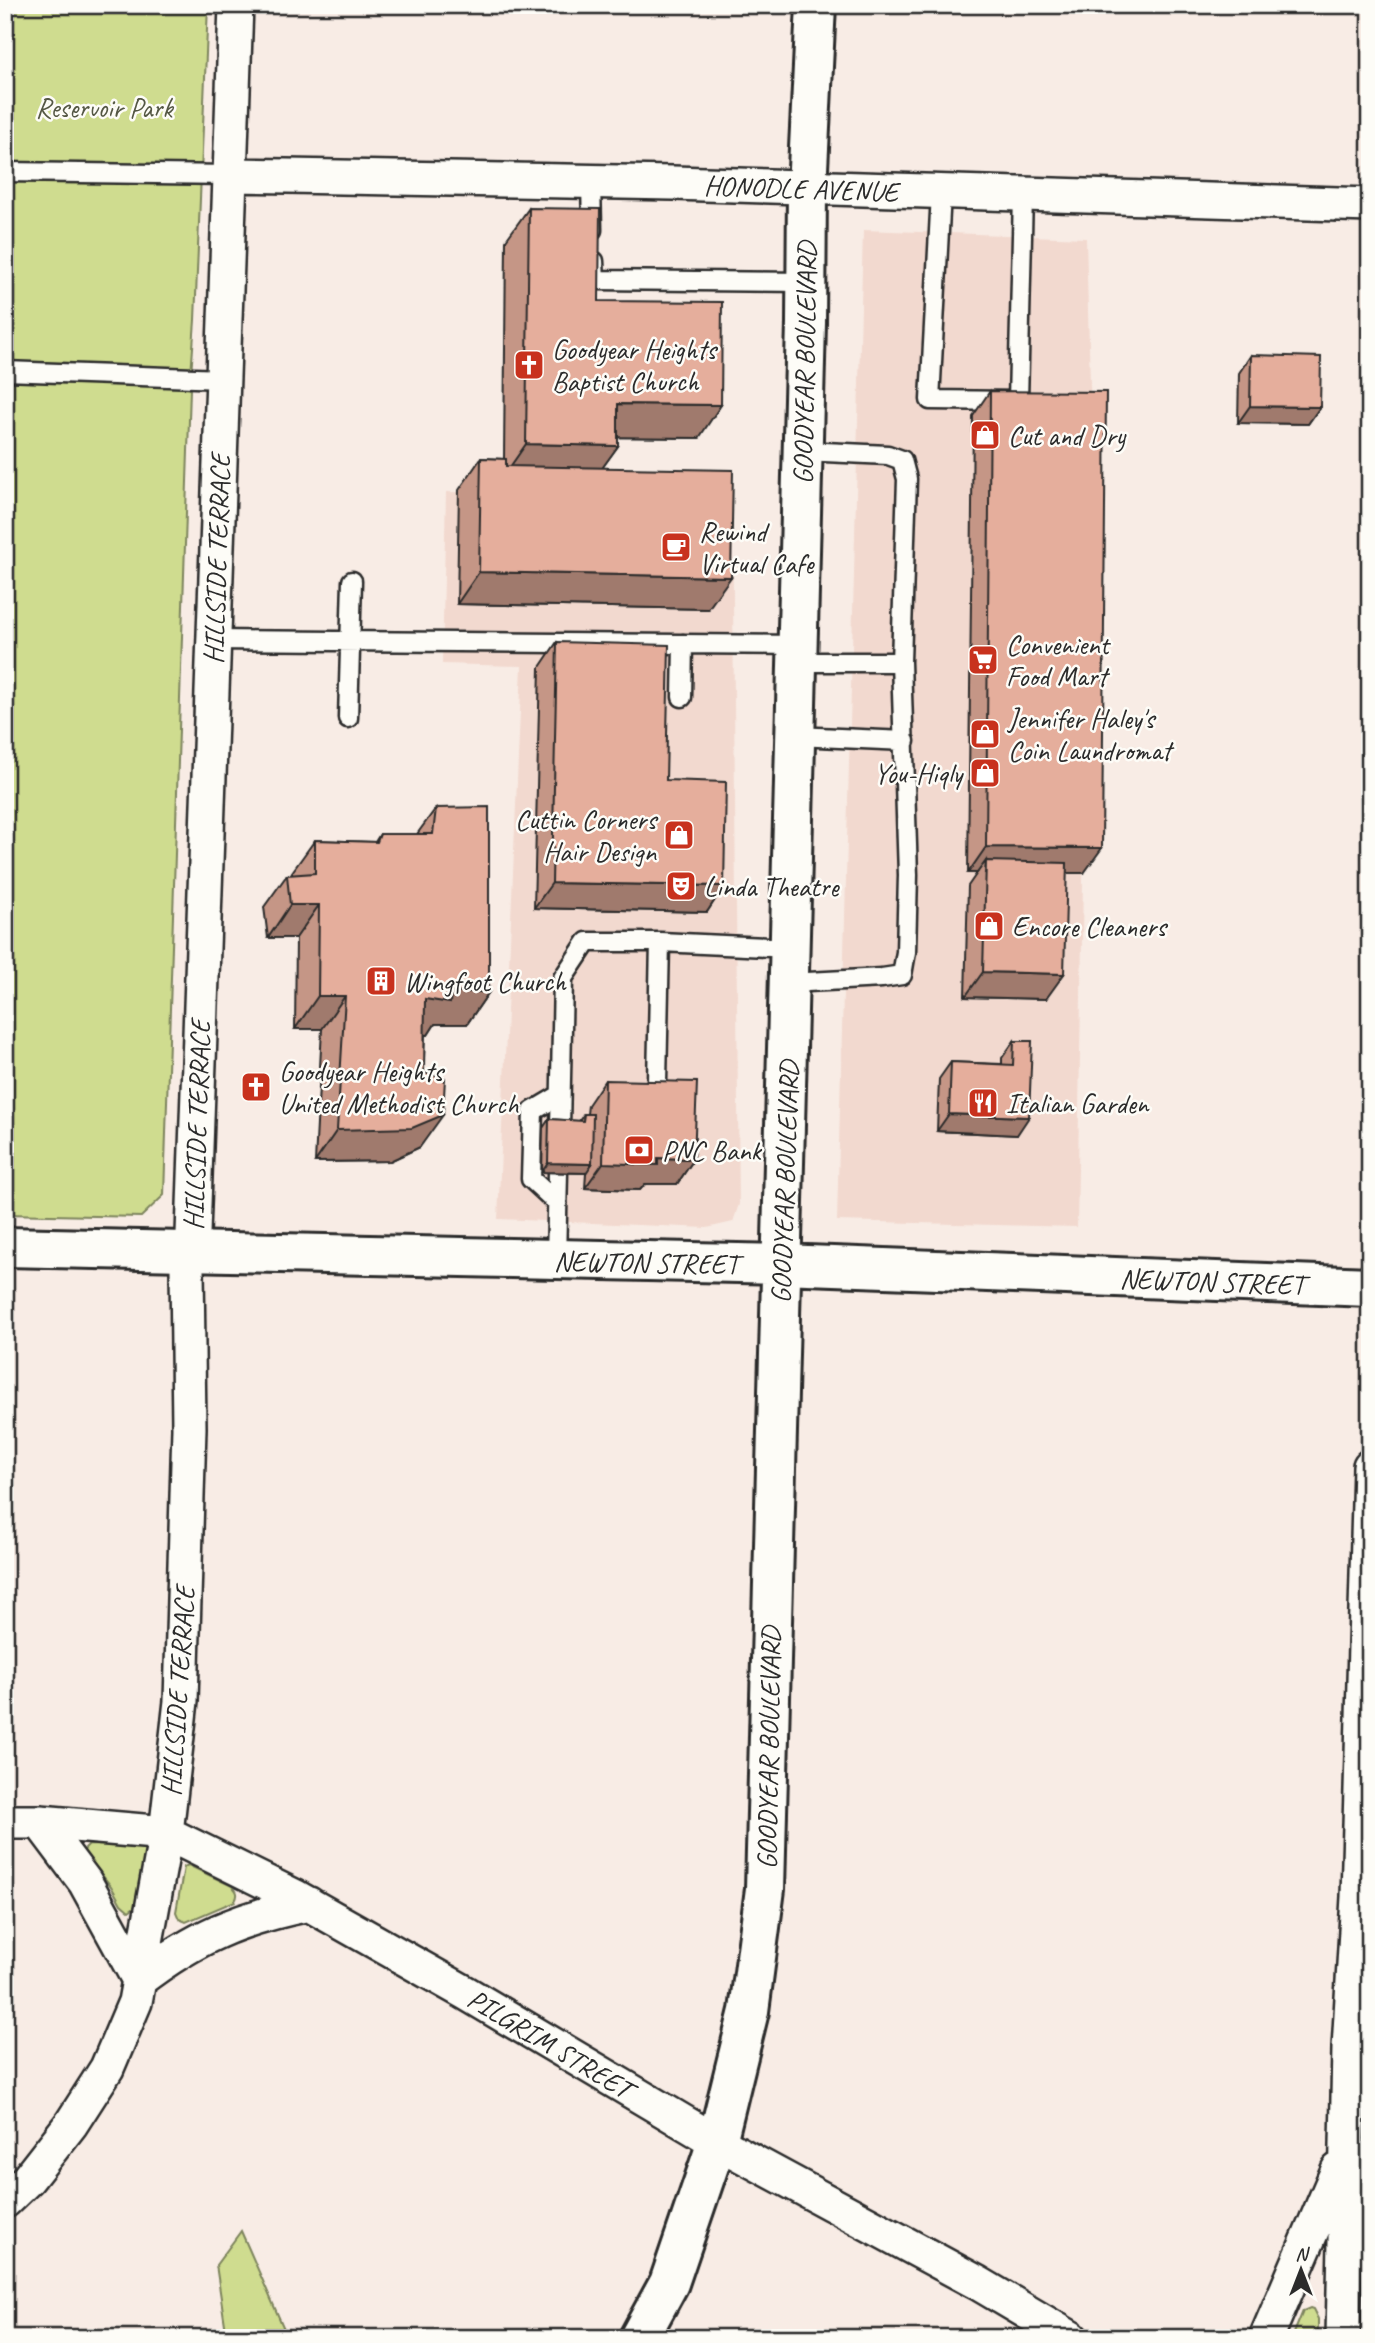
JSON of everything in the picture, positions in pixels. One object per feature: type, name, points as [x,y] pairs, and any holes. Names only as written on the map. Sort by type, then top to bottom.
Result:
[{"type":"street","name":"HILLSIDE TERRACE","points":[[5,2201],[28,2179],[71,2124],[107,2068],[135,2002],[166,1833],[181,1701],[189,1428],[187,1269],[194,1234],[236,5]]},
{"type":"street","name":"GOODYEAR BOULEVARD","points":[[639,2338],[669,2283],[717,2142],[749,2011],[759,1951],[765,1889],[796,736],[807,189],[816,5]]},
{"type":"street","name":"HONODLE AVENUE","points":[[231,174],[592,181],[1370,205]]},
{"type":"street","name":"NEWTON STREET","points":[[5,1247],[782,1264],[1370,1287]]},
{"type":"street","points":[[1343,2338],[1349,2048],[1358,1897],[1370,1466]]},
{"type":"street","name":"PILGRIM STREET","points":[[5,1822],[40,1822],[166,1833],[309,1904],[466,1993],[717,2142],[978,2283],[1071,2338]]},
{"type":"street","points":[[40,1822],[85,1882],[139,1980],[166,1960],[220,1929],[267,1913],[309,1904]]},
{"type":"street","points":[[1266,2338],[1346,2151]]},
{"type":"lane","points":[[5,172],[231,174]]},
{"type":"lane","points":[[592,181],[595,280],[807,282]]},
{"type":"lane","points":[[941,193],[930,400],[1017,401],[1023,195]]},
{"type":"lane","points":[[5,371],[222,379]]},
{"type":"lane","points":[[560,1129],[564,978],[587,942],[660,942],[882,978],[902,975],[906,952],[908,875],[901,662],[907,480],[902,460],[888,455],[803,451]]},
{"type":"lane","points":[[348,718],[352,582]]},
{"type":"lane","points":[[213,640],[684,644],[901,662]]},
{"type":"lane","points":[[682,696],[684,644]]},
{"type":"lane","points":[[796,736],[905,741]]},
{"type":"lane","points":[[657,1082],[660,942]]},
{"type":"lane","points":[[557,1203],[531,1179],[533,1111],[560,1095]]},
{"type":"lane","points":[[556,1260],[558,1172]]},
{"type":"shaded area","points":[[863,230],[1086,238],[1091,419],[1077,1227],[837,1221]]},
{"type":"shaded area","points":[[446,492],[732,498],[739,1204],[733,1222],[707,1228],[498,1219],[522,666],[442,664]]},
{"type":"green space","name":"Reservoir Park","points":[[5,5],[208,5],[190,389],[164,1195],[141,1217],[5,1214]]},
{"type":"green space","points":[[89,1845],[139,1846],[145,1850],[138,1904],[129,1911],[85,1854],[84,1850]]},
{"type":"green space","points":[[188,1865],[232,1886],[237,1893],[235,1901],[186,1922],[179,1919],[176,1912],[184,1867]]},
{"type":"green space","points":[[241,2231],[288,2338],[227,2338],[216,2265]]},
{"type":"green space","points":[[1310,2308],[1318,2319],[1318,2338],[1292,2338],[1303,2311]]},
{"type":"building","points":[[529,208],[600,209],[599,301],[722,302],[721,405],[618,404],[618,446],[526,444]]},
{"type":"building","points":[[1251,355],[1321,357],[1320,407],[1250,406]]},
{"type":"building","points":[[990,391],[1106,392],[1102,848],[986,847]]},
{"type":"building","points":[[481,458],[506,459],[506,466],[733,470],[731,577],[479,572]]},
{"type":"building","points":[[557,642],[669,645],[666,780],[726,782],[724,886],[552,883]]},
{"type":"building","name":"Wingfoot Church","points":[[489,807],[489,992],[451,992],[450,1003],[425,999],[424,1073],[445,1078],[443,1115],[412,1128],[337,1130],[345,996],[318,996],[319,905],[290,905],[287,875],[315,873],[315,840],[377,842],[380,834],[433,834],[436,808]]},
{"type":"building","points":[[986,861],[1067,863],[1064,974],[983,972]]},
{"type":"building","points":[[1014,1041],[1032,1041],[1029,1117],[949,1114],[951,1062],[1013,1065]]},
{"type":"building","points":[[605,1080],[697,1082],[694,1159],[658,1158],[658,1165],[603,1163]]},
{"type":"building","points":[[584,1114],[593,1114],[592,1164],[548,1163],[549,1119],[583,1121]]},
{"type":"place","name":"Goodyear Heights Baptist Church","points":[[529,365]]},
{"type":"place","name":"Cut and Dry","points":[[985,435]]},
{"type":"place","name":"Rewind Virtual Cafe","points":[[676,547]]},
{"type":"place","name":"Convenient Food Mart","points":[[983,660]]},
{"type":"place","name":"Jennifer Haley's Coin Laundromat","points":[[985,734]]},
{"type":"place","name":"You-Hiqly","points":[[985,773]]},
{"type":"place","name":"Cuttin Corners Hair Design","points":[[679,835]]},
{"type":"place","name":"Linda Theatre","points":[[681,886]]},
{"type":"place","name":"Encore Cleaners","points":[[989,926]]},
{"type":"place","name":"Wingfoot Church","points":[[381,981]]},
{"type":"place","name":"Goodyear Heights United Methodist Church","points":[[256,1087]]},
{"type":"place","name":"Italian Garden","points":[[983,1103]]},
{"type":"place","name":"PNC Bank","points":[[639,1150]]}]
